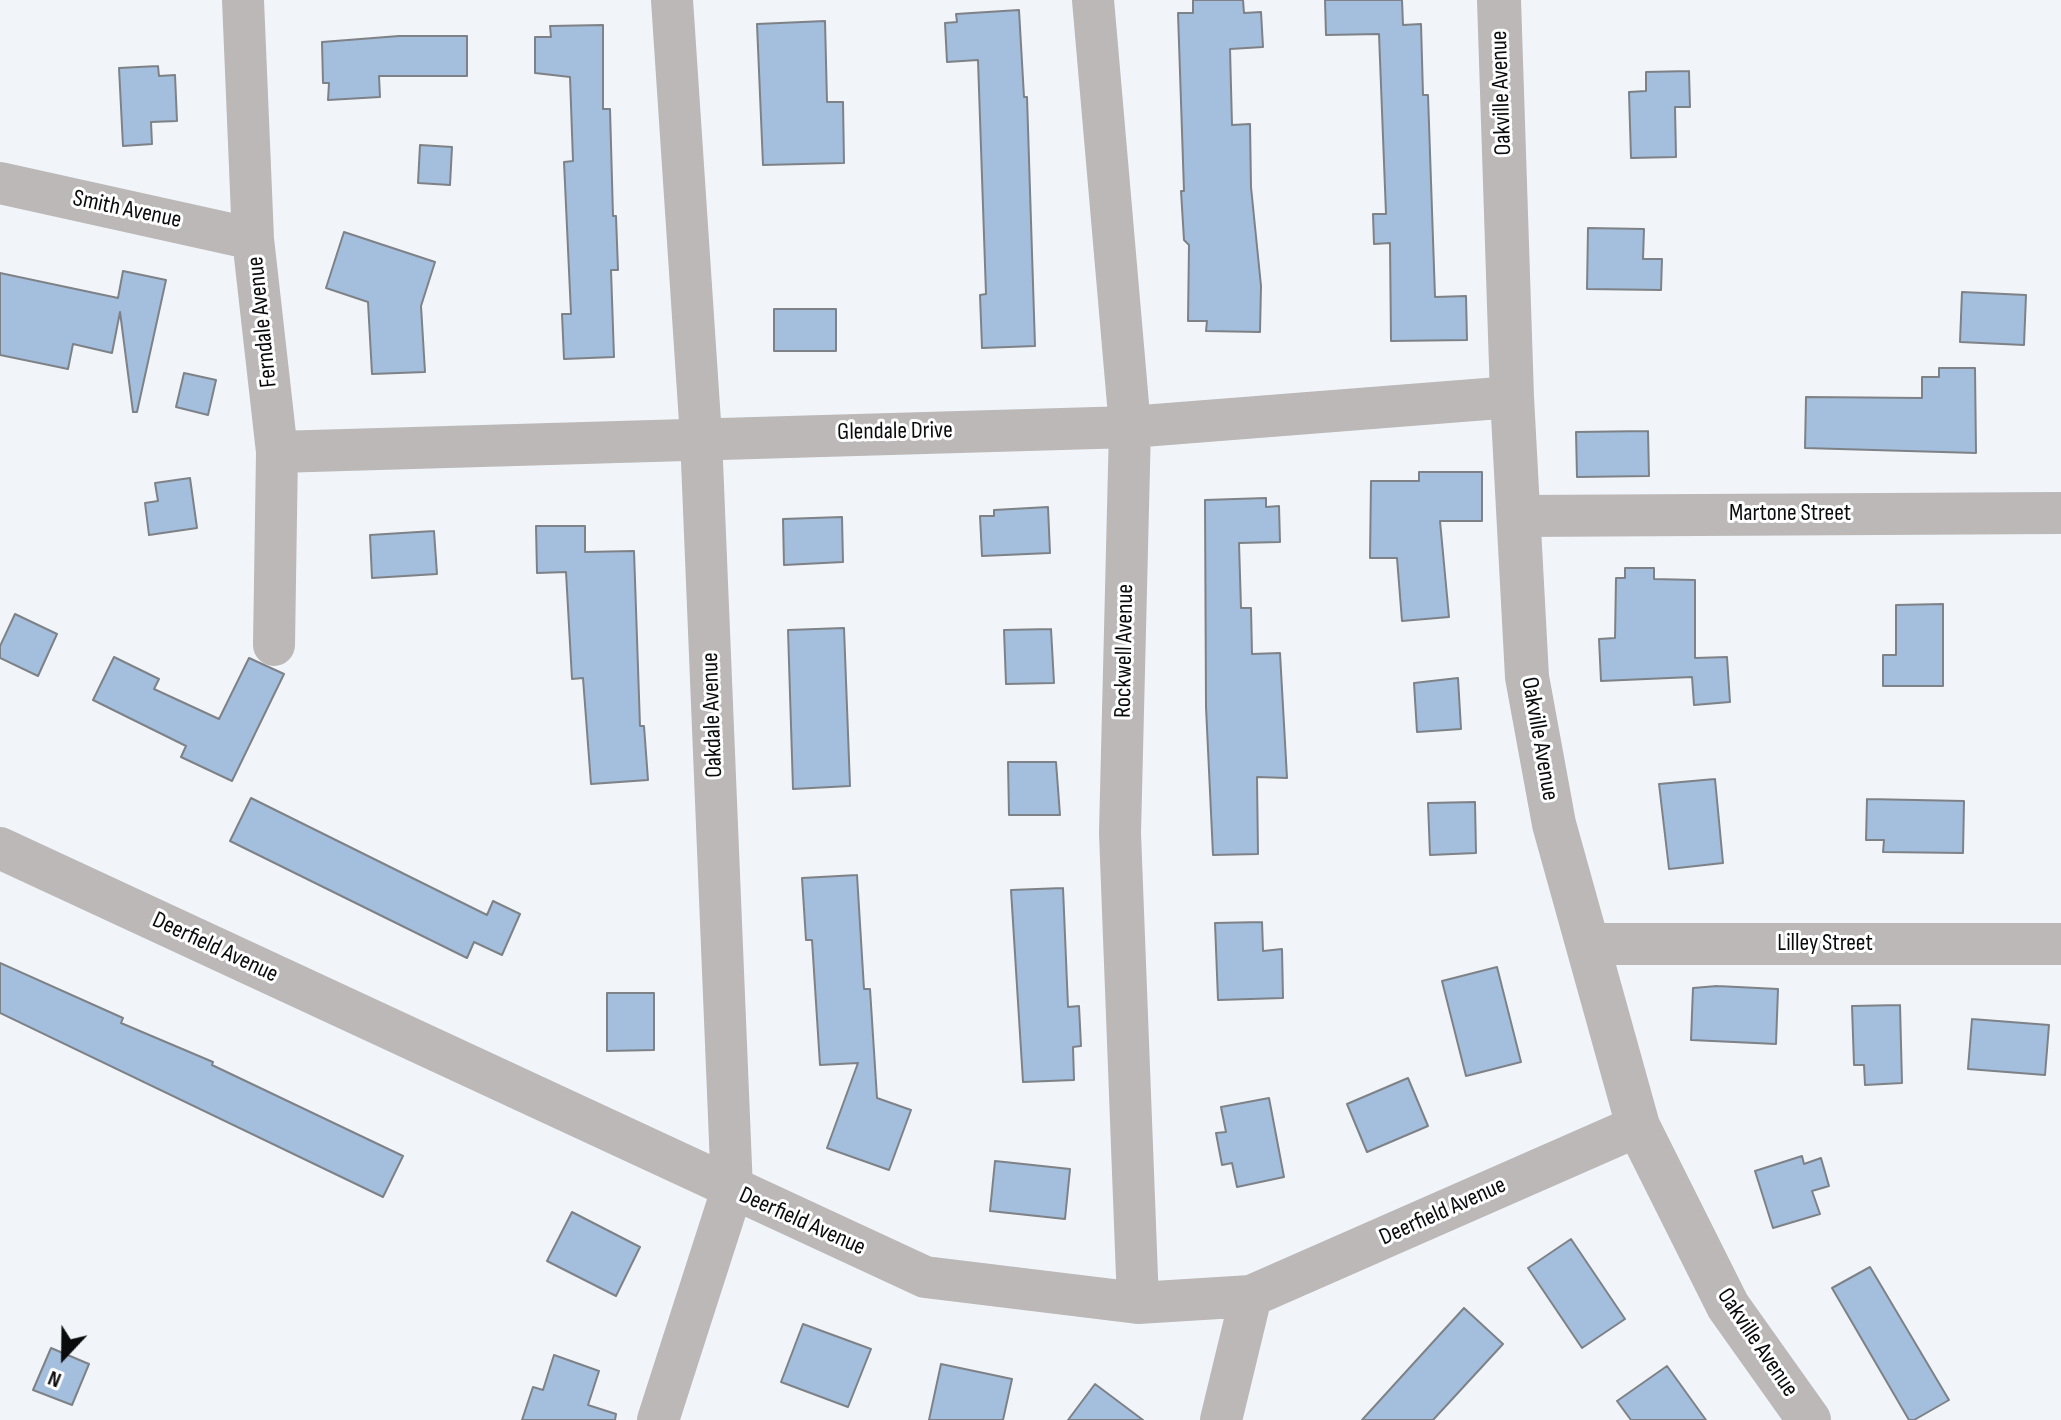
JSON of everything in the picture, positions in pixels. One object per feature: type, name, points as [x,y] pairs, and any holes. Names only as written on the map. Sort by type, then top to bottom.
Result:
[{"type":"street","name":"Ferndale Avenue","points":[[243,0],[253,239],[277,452],[274,645]]},
{"type":"street","name":"Oakdale Avenue","points":[[658,1420],[732,1190],[701,437],[672,0]]},
{"type":"street","name":"Rockwell Avenue","points":[[1093,0],[1130,427],[1120,833],[1138,1303]]},
{"type":"street","name":"Oakville Avenue","points":[[1499,0],[1512,397],[1527,677],[1554,824],[1638,1126],[1728,1306],[1809,1420]]},
{"type":"street","name":"Smith Avenue","points":[[0,183],[253,239]]},
{"type":"street","name":"Glendale Drive","points":[[277,452],[701,437],[1130,427],[1512,397]]},
{"type":"street","name":"Martone Street","points":[[1518,516],[2061,513]]},
{"type":"street","name":"Deerfield Avenue","points":[[0,848],[925,1277],[1138,1303],[1251,1296],[1638,1126]]},
{"type":"street","name":"Lilley Street","points":[[1588,944],[2061,944]]},
{"type":"street","points":[[1221,1420],[1251,1296]]},
{"type":"building","points":[[1193,0],[1243,0],[1244,13],[1261,12],[1263,47],[1230,49],[1232,125],[1250,124],[1251,187],[1261,286],[1260,332],[1206,331],[1207,321],[1188,321],[1189,245],[1184,240],[1181,191],[1184,191],[1178,13],[1193,13]]},
{"type":"building","points":[[1325,0],[1402,0],[1403,25],[1421,24],[1423,95],[1428,95],[1435,297],[1466,296],[1467,340],[1391,341],[1390,243],[1374,244],[1373,214],[1386,214],[1379,34],[1326,35]]},
{"type":"building","points":[[1019,10],[1024,97],[1027,97],[1035,346],[982,348],[980,295],[986,294],[978,60],[947,62],[945,23],[957,22],[956,14]]},
{"type":"building","points":[[825,21],[827,102],[843,102],[844,163],[763,165],[757,24]]},
{"type":"building","points":[[603,25],[603,109],[610,109],[618,270],[611,270],[614,357],[564,359],[562,314],[571,314],[564,162],[573,161],[570,77],[535,73],[535,37],[551,37],[550,26]]},
{"type":"building","points":[[399,36],[467,36],[467,76],[379,76],[380,97],[328,100],[329,83],[323,83],[322,42]]},
{"type":"building","points":[[158,66],[159,76],[175,75],[177,121],[151,122],[152,144],[123,146],[119,68]]},
{"type":"building","points":[[1689,71],[1690,107],[1675,107],[1676,157],[1631,158],[1629,92],[1646,91],[1646,72]]},
{"type":"building","points":[[420,145],[452,147],[450,185],[418,183]]},
{"type":"building","points":[[1588,228],[1644,229],[1643,259],[1662,259],[1661,290],[1587,289]]},
{"type":"building","points":[[344,232],[435,262],[421,306],[425,372],[372,374],[368,302],[326,288]]},
{"type":"building","points":[[123,271],[166,280],[137,412],[133,412],[120,312],[112,353],[73,344],[68,369],[0,355],[0,273],[118,298]]},
{"type":"building","points":[[1962,292],[2026,295],[2024,345],[1960,342]]},
{"type":"building","points":[[774,309],[836,309],[836,351],[774,351]]},
{"type":"building","points":[[1939,368],[1975,368],[1976,453],[1805,448],[1806,397],[1922,398],[1922,377],[1939,377]]},
{"type":"building","points":[[184,373],[216,380],[208,415],[176,407]]},
{"type":"building","points":[[1648,431],[1649,476],[1577,477],[1576,432]]},
{"type":"building","points":[[1419,472],[1482,472],[1482,521],[1440,521],[1449,617],[1402,621],[1397,558],[1370,558],[1371,481],[1419,481]]},
{"type":"building","points":[[190,478],[197,528],[149,535],[145,503],[158,501],[155,483]]},
{"type":"building","points":[[1266,498],[1266,507],[1279,506],[1280,542],[1239,543],[1241,608],[1251,608],[1252,654],[1280,653],[1287,778],[1257,777],[1258,854],[1213,855],[1206,707],[1205,500]]},
{"type":"building","points":[[1048,507],[1050,553],[982,556],[980,516],[994,516],[994,510]]},
{"type":"building","points":[[842,517],[843,562],[784,565],[783,519]]},
{"type":"building","points":[[536,526],[585,526],[585,552],[634,551],[640,726],[644,726],[648,780],[591,784],[583,678],[572,679],[566,572],[537,573]]},
{"type":"building","points":[[434,531],[437,574],[372,578],[370,535]]},
{"type":"building","points":[[1625,568],[1654,568],[1654,579],[1695,580],[1695,658],[1727,657],[1730,702],[1694,705],[1692,677],[1601,681],[1599,639],[1615,638],[1616,578],[1625,578]]},
{"type":"building","points":[[1943,604],[1943,686],[1883,686],[1883,655],[1896,655],[1896,605]]},
{"type":"building","points":[[15,614],[57,634],[38,676],[0,658],[0,646]]},
{"type":"building","points":[[844,628],[850,786],[793,789],[788,630]]},
{"type":"building","points":[[1051,629],[1054,683],[1006,684],[1004,630]]},
{"type":"building","points":[[114,657],[159,679],[154,689],[219,719],[249,658],[284,674],[232,781],[181,757],[186,746],[93,700]]},
{"type":"building","points":[[1458,678],[1461,729],[1417,732],[1414,683]]},
{"type":"building","points":[[1008,762],[1056,762],[1060,815],[1009,815]]},
{"type":"building","points":[[1715,779],[1723,863],[1669,869],[1659,784]]},
{"type":"building","points":[[251,798],[487,915],[493,901],[520,914],[502,955],[474,942],[467,958],[230,841]]},
{"type":"building","points":[[1867,799],[1964,801],[1963,853],[1883,852],[1884,840],[1866,840]]},
{"type":"building","points":[[1475,802],[1476,853],[1430,855],[1428,803]]},
{"type":"building","points":[[857,875],[864,989],[870,989],[877,1098],[911,1110],[889,1170],[827,1148],[858,1063],[820,1065],[812,940],[806,940],[802,878]]},
{"type":"building","points":[[1063,888],[1068,1007],[1079,1006],[1081,1046],[1073,1047],[1074,1080],[1023,1082],[1011,890]]},
{"type":"building","points":[[1262,922],[1263,951],[1282,949],[1283,998],[1218,1000],[1215,923]]},
{"type":"building","points":[[0,963],[123,1018],[121,1023],[213,1062],[212,1065],[403,1156],[383,1197],[0,1013]]},
{"type":"building","points":[[1497,967],[1521,1062],[1466,1076],[1442,981]]},
{"type":"building","points":[[1693,988],[1778,989],[1776,1044],[1691,1040]]},
{"type":"building","points":[[607,993],[654,993],[654,1050],[607,1051]]},
{"type":"building","points":[[1900,1005],[1902,1083],[1865,1085],[1864,1065],[1854,1065],[1852,1006]]},
{"type":"building","points":[[1972,1019],[2049,1025],[2045,1075],[1968,1069]]},
{"type":"building","points":[[1408,1078],[1428,1126],[1367,1152],[1347,1104]]},
{"type":"building","points":[[1269,1098],[1284,1177],[1237,1187],[1232,1163],[1222,1165],[1216,1133],[1226,1132],[1221,1107]]},
{"type":"building","points":[[1802,1156],[1804,1164],[1821,1158],[1829,1186],[1812,1191],[1820,1214],[1773,1228],[1755,1171]]},
{"type":"building","points":[[995,1161],[1070,1169],[1065,1219],[990,1211]]},
{"type":"building","points":[[572,1212],[640,1247],[616,1296],[547,1261]]},
{"type":"building","points":[[1571,1239],[1625,1319],[1582,1348],[1528,1268]]},
{"type":"building","points":[[1870,1267],[1949,1400],[1914,1420],[1909,1420],[1832,1288]]},
{"type":"building","points":[[1464,1308],[1503,1344],[1433,1420],[1362,1420]]},
{"type":"building","points":[[803,1324],[871,1349],[848,1407],[781,1382]]},
{"type":"building","points":[[51,1348],[89,1364],[72,1405],[33,1390]]},
{"type":"building","points":[[554,1355],[599,1371],[588,1405],[616,1414],[615,1420],[522,1420],[533,1387],[543,1390]]},
{"type":"building","points":[[941,1364],[1012,1379],[1003,1420],[929,1420]]},
{"type":"building","points":[[1667,1366],[1706,1420],[1631,1420],[1617,1401]]},
{"type":"building","points":[[1095,1384],[1143,1420],[1068,1420]]}]
